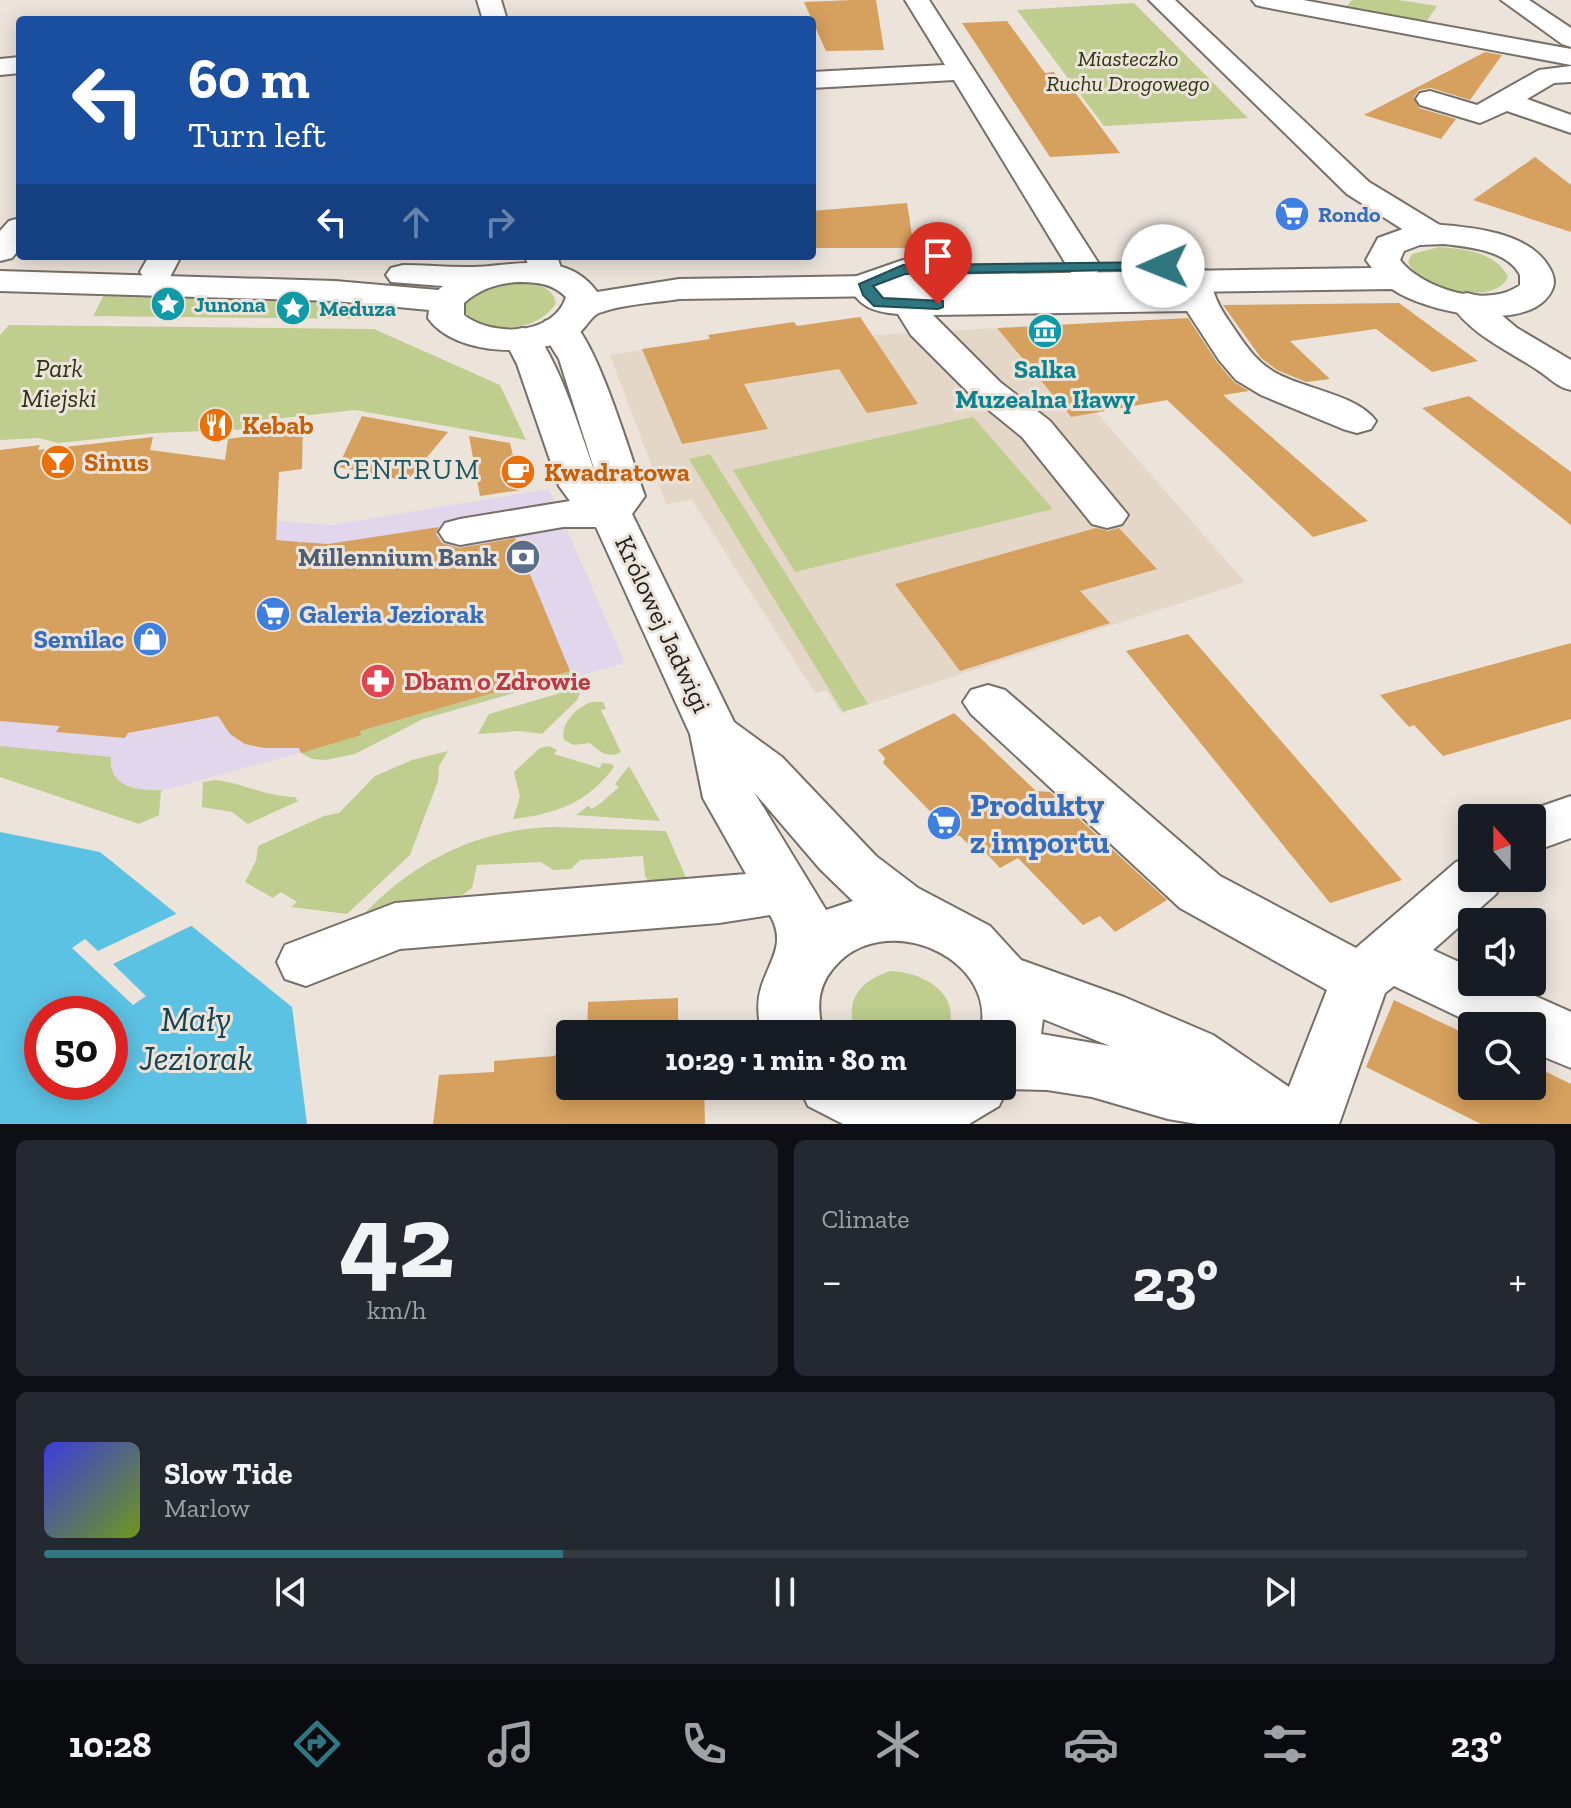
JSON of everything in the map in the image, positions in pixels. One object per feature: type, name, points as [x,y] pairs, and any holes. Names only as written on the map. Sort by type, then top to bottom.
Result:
[{"type":"main road","points":[[917,0],[1084,267]]},
{"type":"main road","points":[[1161,0],[1358,188],[1432,234],[1491,243],[1550,268],[1528,296],[1510,302],[1467,303],[1417,290],[1393,260],[1358,188]]},
{"type":"main road","points":[[1264,0],[1571,57]]},
{"type":"main road","points":[[1513,0],[1571,39]]},
{"type":"main road","points":[[1540,18],[1571,16]]},
{"type":"main road","points":[[816,80],[962,72]]},
{"type":"main road","points":[[1492,108],[1548,76],[1571,74]]},
{"type":"main road","points":[[1430,99],[1571,125]]},
{"type":"main road","points":[[1492,108],[1541,134]]},
{"type":"main road","points":[[0,251],[16,233]]},
{"type":"main road","points":[[487,276],[462,287],[447,301],[446,318],[460,331],[488,339],[554,298],[628,275],[906,287],[1200,290],[1393,260],[1432,234]]},
{"type":"main road","points":[[866,284],[868,292],[879,303],[906,287],[1084,267],[1393,260]]},
{"type":"main road","points":[[102,282],[161,264],[487,276],[517,272],[554,298],[679,289],[866,284],[1200,290]]},
{"type":"main road","points":[[0,281],[335,291],[447,301]]},
{"type":"main road","points":[[906,287],[924,327],[987,390],[1036,429],[1107,515]]},
{"type":"main road","points":[[1200,290],[1237,360],[1249,372],[1274,388],[1338,409],[1357,421]]},
{"type":"main road","name":"Królowej Jadwigi","points":[[554,298],[535,364],[580,486],[590,500],[611,514],[715,734],[729,798],[802,918],[809,952]]},
{"type":"main road","points":[[1510,302],[1537,333],[1562,372]]},
{"type":"main road","points":[[1467,303],[1504,336],[1562,372]]},
{"type":"main road","points":[[460,532],[563,514],[611,514]]},
{"type":"main road","points":[[988,702],[1200,892],[1374,967],[1571,1041]]},
{"type":"main road","name":"Królowej Jadwigi","points":[[715,734],[767,772],[831,848],[875,888],[974,944],[1002,978]]},
{"type":"main road","points":[[1546,826],[1571,816]]},
{"type":"main road","points":[[306,962],[395,926],[719,900],[787,890]]},
{"type":"main road","points":[[1288,1117],[1374,967],[1460,892]]},
{"type":"main road","points":[[788,1020],[790,983],[809,952],[845,926],[888,916],[934,922]]},
{"type":"main road","points":[[1002,978],[1103,1015],[1191,1054],[1288,1117]]},
{"type":"main road","points":[[1002,978],[1013,1020]]},
{"type":"main road","points":[[1016,1061],[1077,1067],[1288,1117]]},
{"type":"main road","points":[[829,1100],[830,1124]]},
{"type":"main road","points":[[858,1100],[918,1117],[956,1100]]},
{"type":"shaded area","points":[[860,317],[873,335],[997,328],[1070,417],[1096,412],[1245,582],[841,713],[826,690],[815,693],[692,500],[666,504],[610,355],[709,339],[708,335],[794,322],[797,326]]},
{"type":"shaded area","name":"Galeria Jeziorak","points":[[549,489],[625,663],[136,798],[0,753],[0,500],[332,525]]},
{"type":"green space","points":[[1352,0],[1399,0],[1437,6],[1426,22],[1345,8]]},
{"type":"green space","name":"Miasteczko Ruchu Drogowego","points":[[1134,3],[1248,118],[1104,126],[1017,10]]},
{"type":"green space","points":[[1439,247],[1478,253],[1496,262],[1508,277],[1500,286],[1488,291],[1474,293],[1441,287],[1415,272],[1408,262],[1412,254]]},
{"type":"green space","points":[[515,282],[546,288],[556,303],[538,320],[513,327],[487,325],[465,313],[464,304],[474,294]]},
{"type":"green space","points":[[105,293],[371,299],[365,314],[351,319],[93,316]]},
{"type":"green space","name":"Park Miejski","points":[[9,325],[374,329],[500,385],[526,440],[355,410],[256,421],[255,429],[155,433],[58,443],[39,438],[0,440],[0,335]]},
{"type":"green space","points":[[973,417],[1053,509],[795,572],[733,470]]},
{"type":"green space","points":[[710,454],[868,704],[843,712],[689,459]]},
{"type":"green space","points":[[570,671],[572,676],[423,719],[355,754],[325,760],[312,759],[301,753],[358,726],[374,727]]},
{"type":"green space","points":[[577,688],[580,694],[577,700],[542,734],[520,731],[478,734],[489,714]]},
{"type":"green space","points":[[592,702],[603,702],[606,709],[601,710],[621,752],[608,755],[590,743],[574,745],[564,740],[563,734],[571,716]]},
{"type":"green space","points":[[0,746],[111,757],[111,767],[119,781],[134,788],[161,790],[159,815],[139,824],[0,777]]},
{"type":"green space","points":[[549,746],[557,750],[554,754],[600,768],[602,763],[614,767],[593,790],[570,805],[513,819],[520,797],[514,772],[540,748]]},
{"type":"green space","points":[[448,751],[439,766],[438,781],[410,855],[347,914],[291,907],[297,902],[281,892],[273,898],[245,882],[256,861],[258,846],[324,816],[339,813],[375,776],[412,760]]},
{"type":"green space","points":[[629,766],[660,821],[576,815],[588,806],[592,809],[619,787],[615,784]]},
{"type":"green space","points":[[215,780],[295,797],[298,801],[248,824],[232,812],[202,807],[203,782]]},
{"type":"green space","points":[[554,827],[666,831],[687,880],[649,882],[645,876],[643,856],[580,860],[571,869],[553,870],[541,862],[477,865],[472,888],[462,895],[401,901],[363,915],[404,878],[450,851],[499,834]]},
{"type":"green space","points":[[891,971],[917,976],[928,982],[946,997],[951,1020],[853,1020],[853,1002],[857,994],[870,980]]},
{"type":"water","name":"Mały Jeziorak","points":[[0,832],[100,852],[292,1007],[307,1124],[0,1124]]},
{"type":"pier","points":[[180,912],[195,924],[113,964],[146,996],[133,1005],[128,996],[123,996],[72,948],[85,939],[98,951]]},
{"type":"building","points":[[876,0],[884,50],[826,51],[816,29],[816,16],[810,16],[804,2]]},
{"type":"building","points":[[1007,21],[1045,73],[1054,72],[1068,91],[1074,91],[1120,153],[1050,157],[962,23]]},
{"type":"building","points":[[1485,52],[1502,55],[1470,100],[1431,88],[1419,90],[1414,97],[1419,108],[1456,119],[1441,139],[1364,115]]},
{"type":"building","points":[[1535,157],[1571,185],[1571,232],[1473,200]]},
{"type":"building","points":[[907,203],[914,248],[816,248],[816,211]]},
{"type":"building","points":[[1399,303],[1478,361],[1432,372],[1376,329],[1290,341],[1330,379],[1306,382],[1277,370],[1261,358],[1223,305]]},
{"type":"building","points":[[860,317],[918,404],[867,413],[839,369],[744,384],[768,429],[682,444],[642,349],[794,322],[797,326]]},
{"type":"building","points":[[1188,318],[1217,362],[1234,382],[1249,391],[1223,395],[1368,521],[1313,537],[1167,400],[1071,417],[997,328]]},
{"type":"building","points":[[1469,396],[1571,472],[1571,525],[1422,408]]},
{"type":"building","points":[[362,416],[448,432],[407,481],[338,467]]},
{"type":"building","name":"Galeria Jeziorak","points":[[303,419],[302,469],[279,472],[276,540],[300,542],[300,546],[301,542],[328,544],[439,527],[436,534],[442,543],[459,548],[515,538],[570,671],[360,731],[361,735],[301,753],[299,748],[264,748],[245,744],[230,734],[218,716],[128,733],[125,738],[56,732],[60,726],[0,721],[0,450],[40,445],[38,450],[153,437],[150,450],[225,460],[228,439],[264,434],[265,423]]},
{"type":"building","points":[[469,436],[510,443],[521,490],[480,496]]},
{"type":"building","points":[[1096,528],[1108,531],[1119,528],[1157,569],[1080,591],[1110,623],[960,671],[895,584]]},
{"type":"building","points":[[1188,634],[1402,880],[1330,903],[1126,651]]},
{"type":"building","points":[[1571,643],[1571,719],[1443,756],[1414,725],[1409,727],[1380,695]]},
{"type":"building","points":[[954,713],[1036,791],[1050,792],[1167,900],[1115,932],[1100,916],[1083,925],[1018,858],[1000,868],[974,840],[968,844],[960,836],[953,835],[883,763],[885,758],[878,750]]},
{"type":"building","points":[[678,998],[678,1020],[587,1020],[588,1002]]},
{"type":"building","points":[[1394,1000],[1458,1030],[1458,1100],[1546,1100],[1546,1072],[1571,1084],[1571,1124],[1481,1124],[1366,1067]]},
{"type":"building","points":[[556,1054],[556,1100],[704,1100],[705,1124],[433,1124],[439,1075],[494,1072],[494,1061]]},
{"type":"place","name":"Rondo","points":[[1292,214]]},
{"type":"place","name":"Junona","points":[[168,304]]},
{"type":"place","name":"Meduza","points":[[293,308]]},
{"type":"place","name":"Salka Muzealna Iławy","points":[[1045,331]]},
{"type":"place","name":"Kebab","points":[[216,425]]},
{"type":"place","name":"Sinus","points":[[58,462]]},
{"type":"place","name":"Kwadratowa","points":[[518,472]]},
{"type":"place","name":"Millennium Bank","points":[[523,557]]},
{"type":"place","name":"Galeria Jeziorak","points":[[273,614]]},
{"type":"place","name":"Semilac","points":[[150,639]]},
{"type":"place","name":"Dbam o Zdrowie","points":[[378,681]]},
{"type":"place","name":"Produkty z importu","points":[[944,823]]},
{"type":"district","name":"CENTRUM","points":[[407,469]]},
{"type":"route","points":[[938,304],[879,303],[868,292],[866,284],[903,270],[1163,266]]}]
